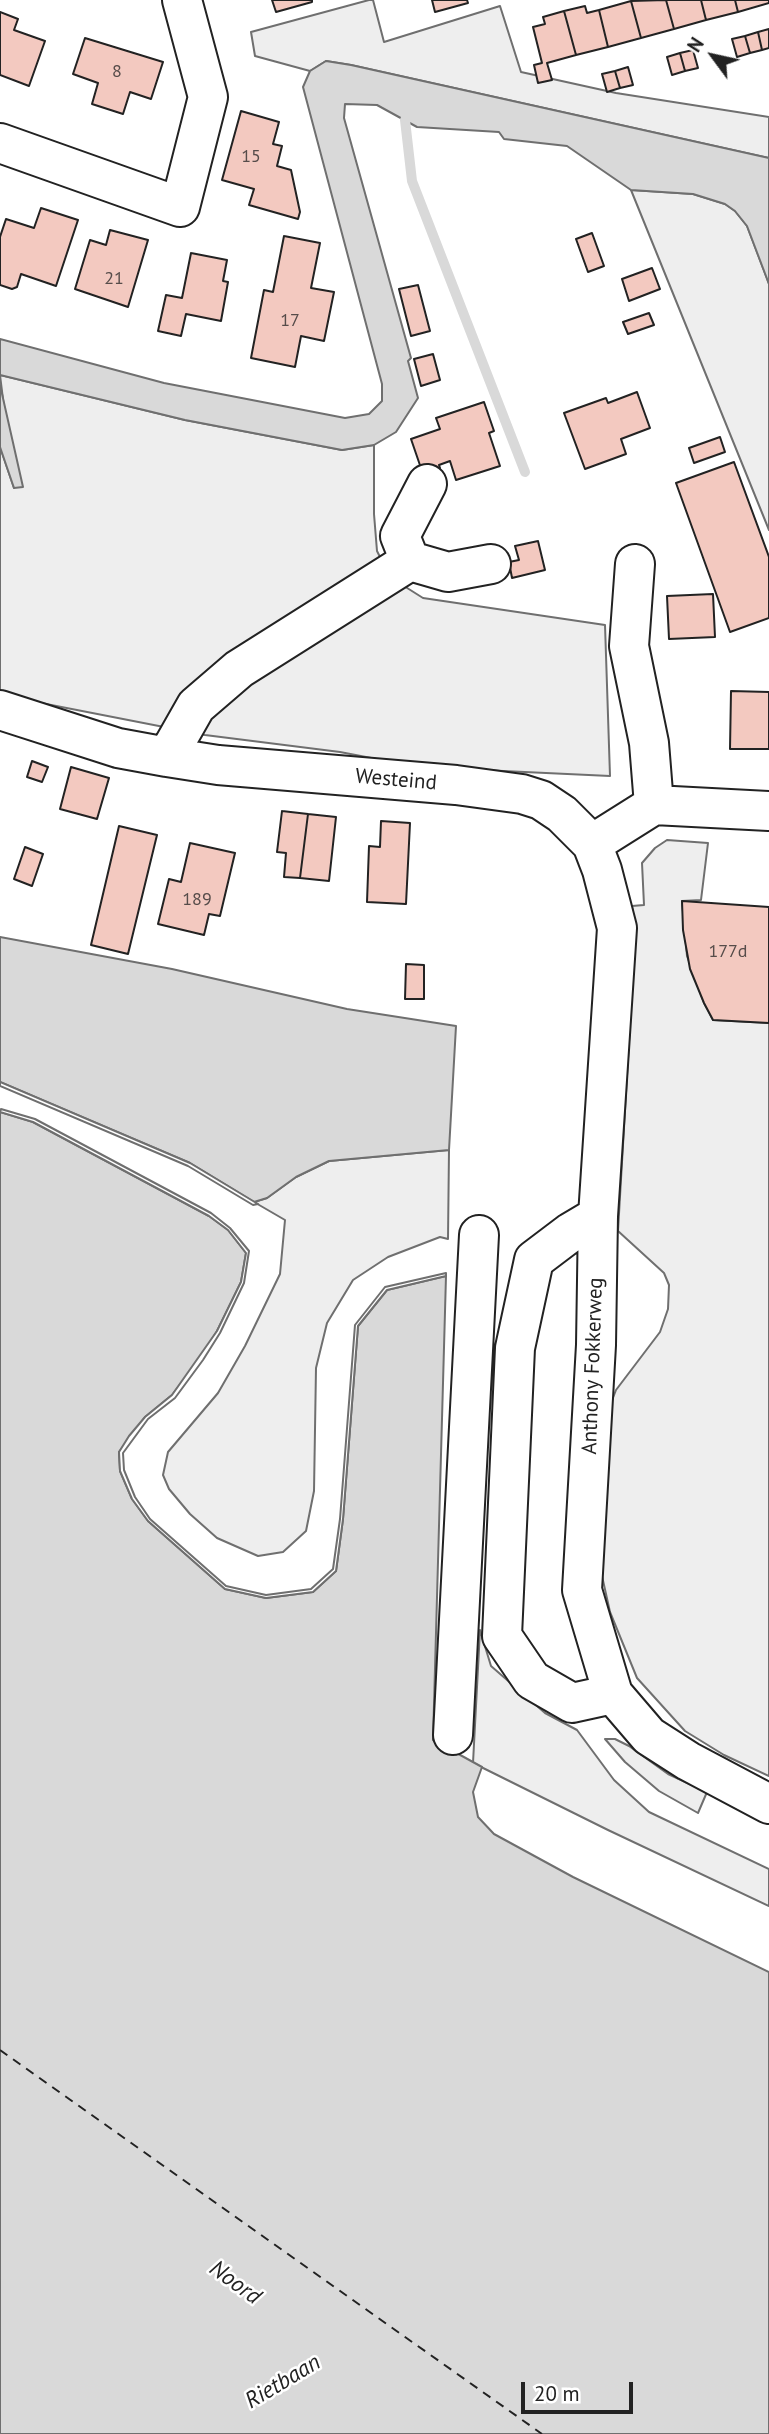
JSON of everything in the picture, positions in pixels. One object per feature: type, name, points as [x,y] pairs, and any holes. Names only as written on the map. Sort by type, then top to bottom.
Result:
[{"type":"street","points":[[0,144],[180,207],[208,97],[182,0]]},
{"type":"street","points":[[410,561],[400,536],[427,484]]},
{"type":"street","points":[[167,757],[196,706],[239,669],[410,561],[448,572],[491,564]]},
{"type":"street","points":[[635,564],[629,646],[649,743],[654,804]]},
{"type":"street","name":"Westeind","points":[[0,710],[118,748],[167,757],[231,766],[456,785],[522,794],[541,800],[562,814],[592,844]]},
{"type":"street","points":[[592,844],[654,804],[769,811]]},
{"type":"street","name":"Anthony Fokkerweg","points":[[592,844],[602,870],[617,928],[598,1216],[596,1345],[582,1590],[613,1694],[649,1736],[688,1761],[769,1804]]},
{"type":"street","points":[[598,1216],[571,1232],[534,1260],[515,1348],[502,1636],[532,1680],[572,1703],[613,1694]]},
{"type":"street","points":[[453,1735],[479,1235]]},
{"type":"street","points":[[473,1347],[515,1348]]},
{"type":"street","points":[[460,1606],[503,1607]]},
{"type":"shaded area","points":[[373,0],[384,42],[500,6],[521,72],[616,93],[769,117],[769,158],[351,65],[326,61],[310,71],[255,56],[251,32]]},
{"type":"shaded area","points":[[631,190],[693,194],[725,204],[735,211],[747,226],[769,284],[769,530]]},
{"type":"shaded area","points":[[0,375],[185,420],[342,450],[374,445],[377,551],[387,571],[404,586],[423,598],[605,625],[610,776],[418,767],[340,752],[205,735],[0,695],[0,447],[14,488]]},
{"type":"shaded area","points":[[667,840],[708,843],[701,900],[682,901],[687,956],[713,1020],[769,1023],[769,1776],[724,1755],[685,1731],[637,1678],[610,1612],[602,1576],[611,1403],[616,1390],[660,1332],[668,1309],[669,1285],[664,1273],[618,1231],[635,932],[632,906],[644,905],[642,863],[655,848]]},
{"type":"shaded area","points":[[449,1150],[448,1239],[440,1237],[388,1257],[353,1280],[327,1323],[316,1368],[314,1491],[306,1531],[283,1552],[258,1556],[217,1538],[190,1514],[169,1489],[163,1475],[168,1452],[218,1393],[245,1346],[280,1274],[285,1220],[254,1202],[267,1198],[296,1177],[329,1161]]},
{"type":"shaded area","points":[[480,1630],[491,1666],[545,1713],[577,1730],[614,1780],[649,1812],[769,1869],[769,1906],[473,1763]]},
{"type":"shaded area","points":[[605,1739],[615,1739],[629,1746],[668,1774],[707,1792],[698,1813],[659,1791],[625,1762]]},
{"type":"water","points":[[326,61],[769,158],[769,284],[747,226],[735,211],[725,204],[693,194],[631,190],[567,146],[504,139],[499,132],[417,127],[377,105],[345,104],[344,118],[411,358],[408,361],[418,398],[396,432],[374,445],[342,450],[185,420],[0,375],[0,339],[164,383],[345,418],[369,414],[382,401],[382,384],[303,87],[310,71]]},
{"type":"water","points":[[0,385],[23,487],[14,488],[0,447]]},
{"type":"water","points":[[0,937],[172,969],[347,1009],[456,1026],[449,1150],[329,1161],[296,1177],[267,1198],[254,1202],[190,1163],[0,1082]]},
{"type":"water","points":[[0,1112],[33,1122],[209,1216],[228,1230],[246,1253],[241,1282],[217,1331],[200,1358],[172,1395],[145,1417],[119,1452],[120,1471],[132,1499],[148,1521],[225,1589],[266,1598],[313,1592],[336,1571],[343,1519],[358,1326],[387,1290],[446,1276],[433,1740],[482,1767],[473,1792],[478,1817],[494,1834],[573,1877],[769,1972],[769,2434],[0,2434]]},
{"type":"pier","points":[[0,1082],[190,1163],[258,1204],[253,1205],[188,1166],[0,1086]]},
{"type":"pier","points":[[1,1109],[35,1119],[211,1213],[230,1228],[249,1251],[244,1283],[220,1333],[175,1398],[148,1419],[123,1453],[124,1470],[135,1497],[150,1519],[226,1586],[266,1595],[311,1589],[333,1569],[340,1519],[355,1325],[385,1287],[446,1273],[446,1276],[387,1290],[358,1326],[343,1519],[336,1571],[313,1592],[266,1598],[225,1589],[148,1521],[132,1499],[120,1471],[119,1452],[129,1436],[145,1417],[172,1395],[217,1331],[241,1282],[246,1253],[228,1230],[209,1216],[33,1122],[0,1112]]},
{"type":"building","points":[[272,0],[312,0],[312,2],[276,12]]},
{"type":"building","points":[[432,0],[467,0],[468,3],[435,12]]},
{"type":"building","points":[[666,0],[701,0],[706,20],[674,29]]},
{"type":"building","points":[[666,0],[674,29],[641,38],[631,1]]},
{"type":"building","points":[[701,0],[735,0],[738,12],[706,20]]},
{"type":"building","points":[[735,0],[769,0],[769,3],[738,12]]},
{"type":"building","points":[[631,1],[641,38],[608,47],[599,10]]},
{"type":"building","points":[[585,6],[587,13],[599,10],[608,47],[576,55],[564,11]]},
{"type":"building","points":[[564,11],[576,55],[547,63],[552,80],[538,83],[534,65],[542,63],[533,27],[545,24],[543,17]]},
{"type":"building","points":[[0,12],[18,19],[14,30],[45,41],[29,86],[0,75]]},
{"type":"building","points":[[769,29],[769,48],[762,50],[758,32]]},
{"type":"building","points":[[758,32],[762,50],[750,53],[745,36]]},
{"type":"building","points":[[745,36],[750,53],[737,57],[732,39]]},
{"type":"building","points":[[85,38],[163,62],[151,99],[130,92],[123,114],[92,104],[98,83],[73,74]]},
{"type":"building","points":[[693,50],[698,68],[685,71],[680,53]]},
{"type":"building","points":[[680,53],[685,71],[672,75],[667,57]]},
{"type":"building","points":[[628,67],[633,85],[620,88],[615,71]]},
{"type":"building","points":[[615,71],[620,88],[607,92],[602,74]]},
{"type":"building","points":[[241,111],[279,122],[273,144],[282,146],[277,166],[291,170],[300,212],[298,219],[249,205],[254,189],[222,180]]},
{"type":"building","points":[[41,208],[78,220],[56,286],[21,274],[17,287],[12,289],[0,285],[0,237],[6,219],[34,228]]},
{"type":"building","points":[[110,230],[148,240],[128,307],[75,289],[90,240],[106,245]]},
{"type":"building","points":[[592,233],[604,266],[588,272],[576,239]]},
{"type":"building","points":[[284,236],[320,243],[311,288],[334,292],[324,341],[301,336],[295,367],[251,358],[264,290],[273,292]]},
{"type":"building","points":[[191,253],[227,260],[223,281],[228,282],[221,321],[186,314],[181,336],[158,331],[166,295],[182,298]]},
{"type":"building","points":[[652,268],[660,289],[629,301],[622,279]]},
{"type":"building","points":[[418,285],[430,331],[411,336],[399,289]]},
{"type":"building","points":[[649,313],[654,325],[628,334],[623,322]]},
{"type":"building","points":[[433,354],[440,380],[421,386],[414,359]]},
{"type":"building","points":[[637,392],[650,428],[621,439],[626,454],[585,469],[564,413],[606,398],[608,403]]},
{"type":"building","points":[[484,402],[494,431],[489,433],[500,466],[456,480],[450,461],[423,474],[411,439],[440,429],[436,418]]},
{"type":"building","points":[[720,437],[725,452],[694,463],[689,448]]},
{"type":"building","points":[[734,462],[769,557],[769,618],[730,632],[676,483]]},
{"type":"building","points":[[538,541],[545,570],[512,578],[509,562],[519,560],[515,546]]},
{"type":"building","points":[[713,594],[715,637],[669,639],[667,596]]},
{"type":"building","points":[[731,691],[769,692],[769,749],[730,749]]},
{"type":"building","points":[[32,761],[48,767],[42,782],[27,777]]},
{"type":"building","points":[[71,767],[109,778],[97,819],[60,809]]},
{"type":"building","points":[[282,811],[308,814],[300,878],[284,877],[286,853],[277,852]]},
{"type":"building","points":[[308,814],[336,817],[329,881],[300,878]]},
{"type":"building","points":[[381,821],[410,823],[406,904],[367,902],[369,846],[380,847]]},
{"type":"building","points":[[119,826],[157,835],[128,954],[91,945]]},
{"type":"building","points":[[190,843],[235,853],[220,916],[209,914],[204,935],[158,924],[169,879],[181,882]]},
{"type":"building","points":[[25,847],[43,854],[32,886],[14,879]]},
{"type":"building","points":[[682,901],[769,907],[769,1023],[713,1020],[690,969],[683,930]]},
{"type":"building","points":[[406,964],[424,965],[424,999],[405,999]]},
{"type":"waterway","points":[[405,120],[412,181],[525,472]]},
{"type":"ferry route","points":[[0,2050],[542,2434]]},
{"type":"water label","name":"Noord","points":[[235,2283]]},
{"type":"water label","name":"Rietbaan","points":[[283,2382]]}]
